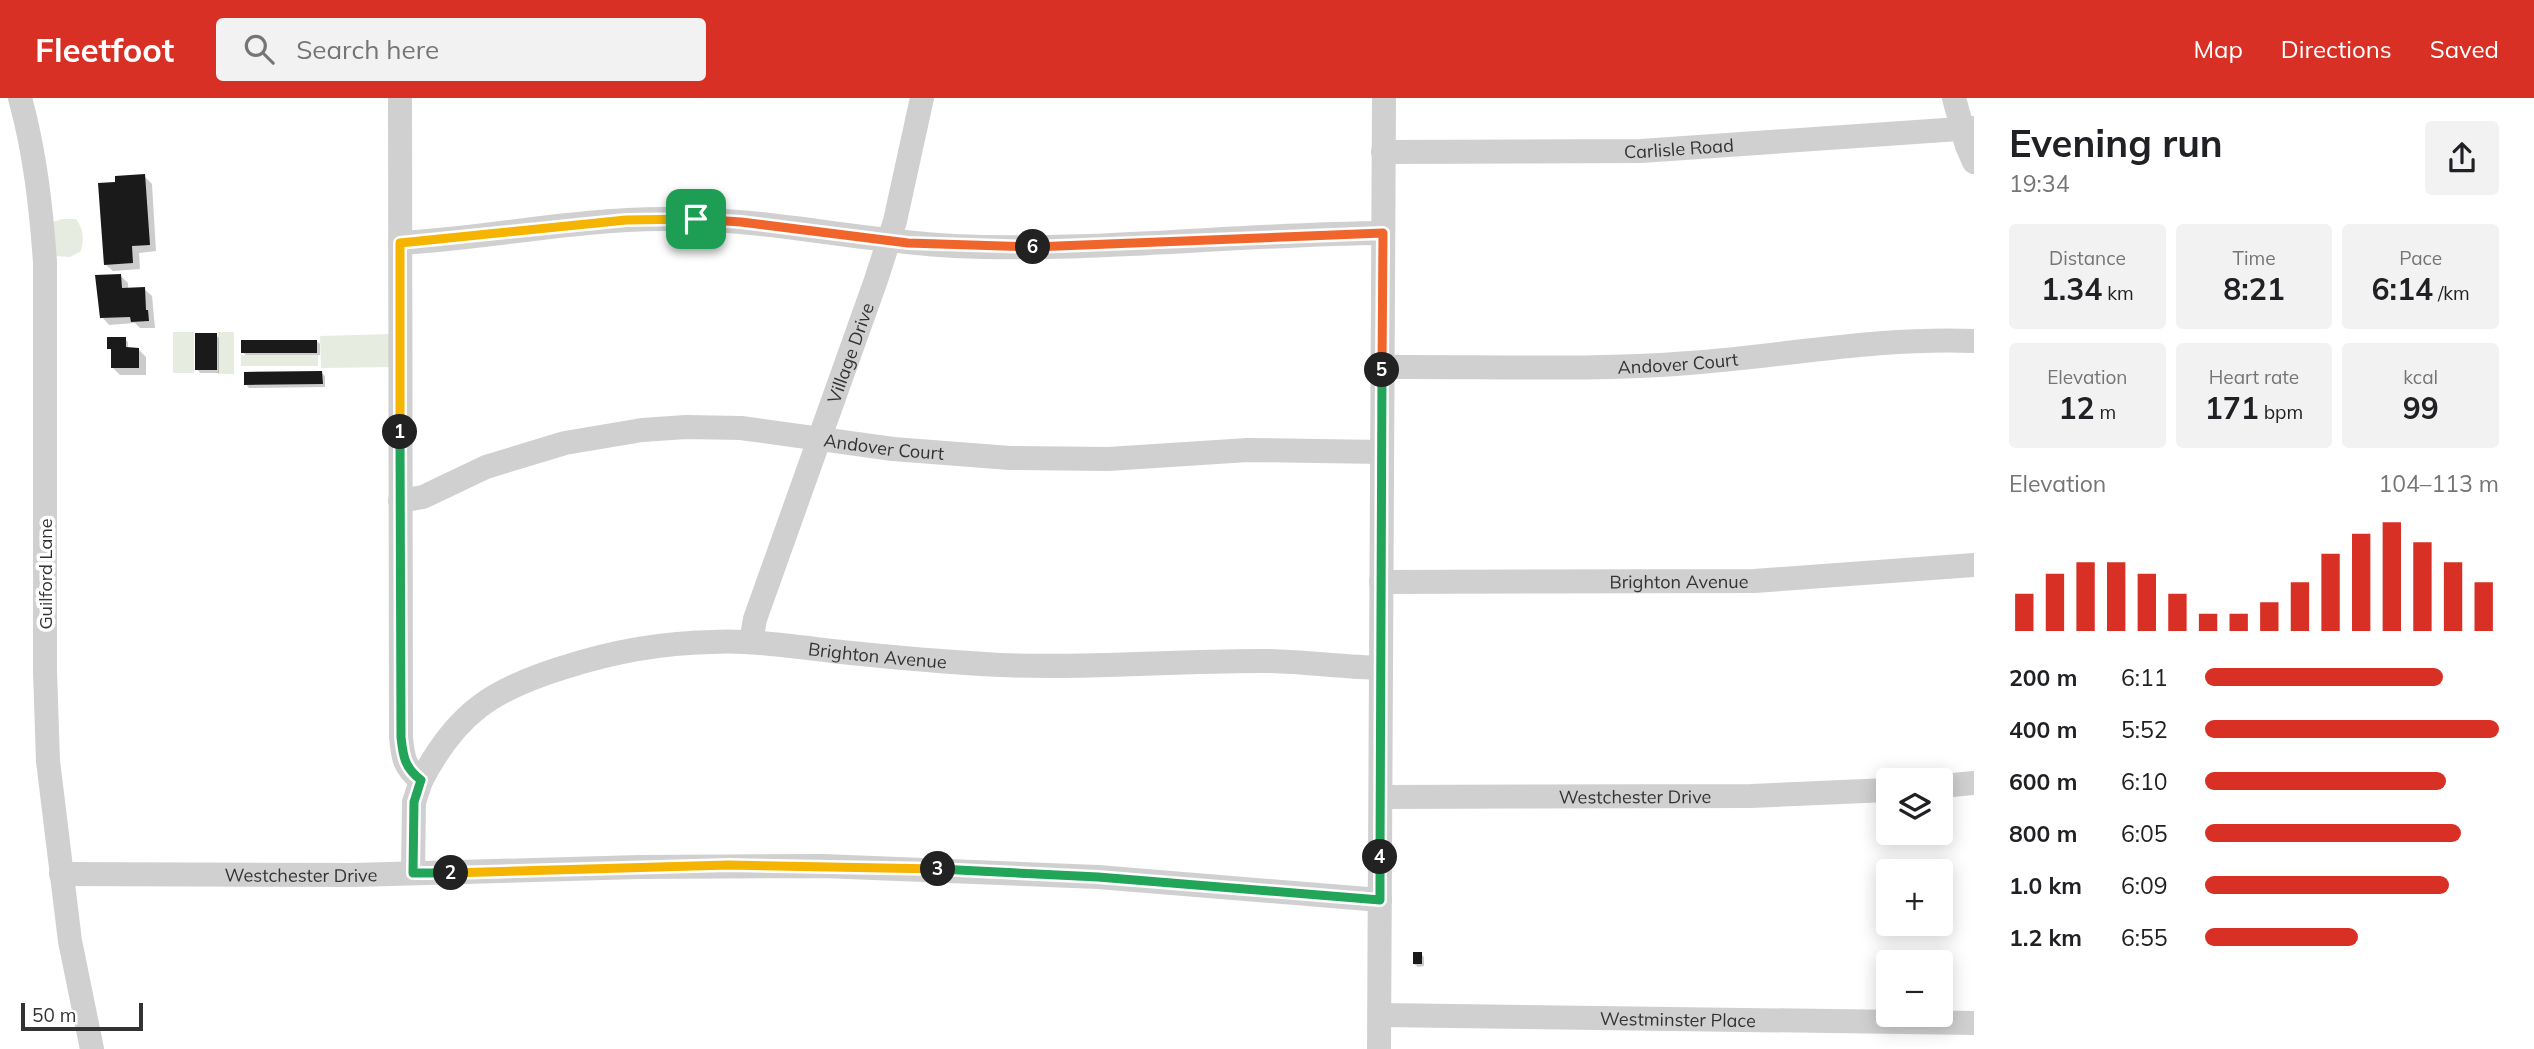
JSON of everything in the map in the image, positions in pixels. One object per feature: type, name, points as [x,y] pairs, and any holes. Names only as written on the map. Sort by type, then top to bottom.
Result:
[{"type":"street","name":"Guilford Lane","points":[[20,98],[35,172],[45,262],[45,700],[48,761],[70,941],[92,1049]]},
{"type":"street","points":[[400,98],[401,737],[402,755],[408,770],[421,780]]},
{"type":"street","name":"Village Drive","points":[[751,642],[754,620],[889,241],[905,182],[922,98]]},
{"type":"street","points":[[1379,1049],[1384,98]]},
{"type":"street","points":[[1954,98],[1968,128],[1974,162]]},
{"type":"street","name":"Carlisle Road","points":[[1383,152],[1640,151],[1968,128]]},
{"type":"street","points":[[400,243],[596,222],[664,219],[741,222],[889,241],[1013,247],[1086,247],[1383,233]]},
{"type":"street","name":"Andover Court","points":[[1382,367],[1638,366],[1740,359],[1891,341],[1974,341]]},
{"type":"street","name":"Andover Court","points":[[400,501],[423,496],[486,467],[527,454],[603,435],[686,427],[741,428],[947,455],[1021,458],[1108,459],[1248,450],[1382,452]]},
{"type":"street","name":"Brighton Avenue","points":[[1381,582],[1754,581],[1974,565]]},
{"type":"street","name":"Brighton Avenue","points":[[413,873],[414,802],[421,780],[434,756],[455,727],[486,701],[520,683],[584,661],[650,647],[751,642],[932,661],[1002,665],[1270,661],[1381,668]]},
{"type":"street","points":[[1953,785],[1974,783]]},
{"type":"street","name":"Westchester Drive","points":[[1381,797],[1751,796],[1876,791]]},
{"type":"street","name":"Westchester Drive","points":[[61,874],[413,873],[729,865],[885,867],[1098,877],[1380,900]]},
{"type":"street","name":"Westminster Place","points":[[1380,1015],[1974,1023]]},
{"type":"shaded area","points":[[76,219],[82,231],[81,251],[70,257],[55,256],[53,222]]},
{"type":"shaded area","points":[[173,332],[194,332],[194,373],[173,373]]},
{"type":"shaded area","points":[[218,332],[234,332],[234,374],[218,374]]},
{"type":"shaded area","points":[[392,334],[393,367],[321,368],[320,336]]},
{"type":"shaded area","points":[[241,355],[318,355],[318,366],[241,366]]},
{"type":"building","points":[[145,174],[150,245],[132,246],[133,263],[104,265],[98,183],[115,182],[115,176]]},
{"type":"building","points":[[121,274],[122,288],[145,287],[149,321],[131,322],[130,317],[100,318],[95,275]]},
{"type":"building","points":[[195,333],[217,333],[217,370],[195,370]]},
{"type":"building","points":[[107,337],[126,337],[126,347],[139,348],[139,368],[111,368],[111,349],[107,349]]},
{"type":"building","points":[[241,340],[317,340],[317,353],[241,353]]},
{"type":"building","points":[[322,371],[323,384],[244,385],[244,372]]},
{"type":"building","points":[[1413,952],[1422,952],[1422,964],[1413,964]]},
{"type":"route","points":[[696,219],[953,246],[1086,247],[1383,233],[1380,900],[1098,877],[909,868],[729,865],[413,873],[414,802],[421,780],[408,770],[402,755],[401,737],[400,243],[596,222],[696,219]]}]
